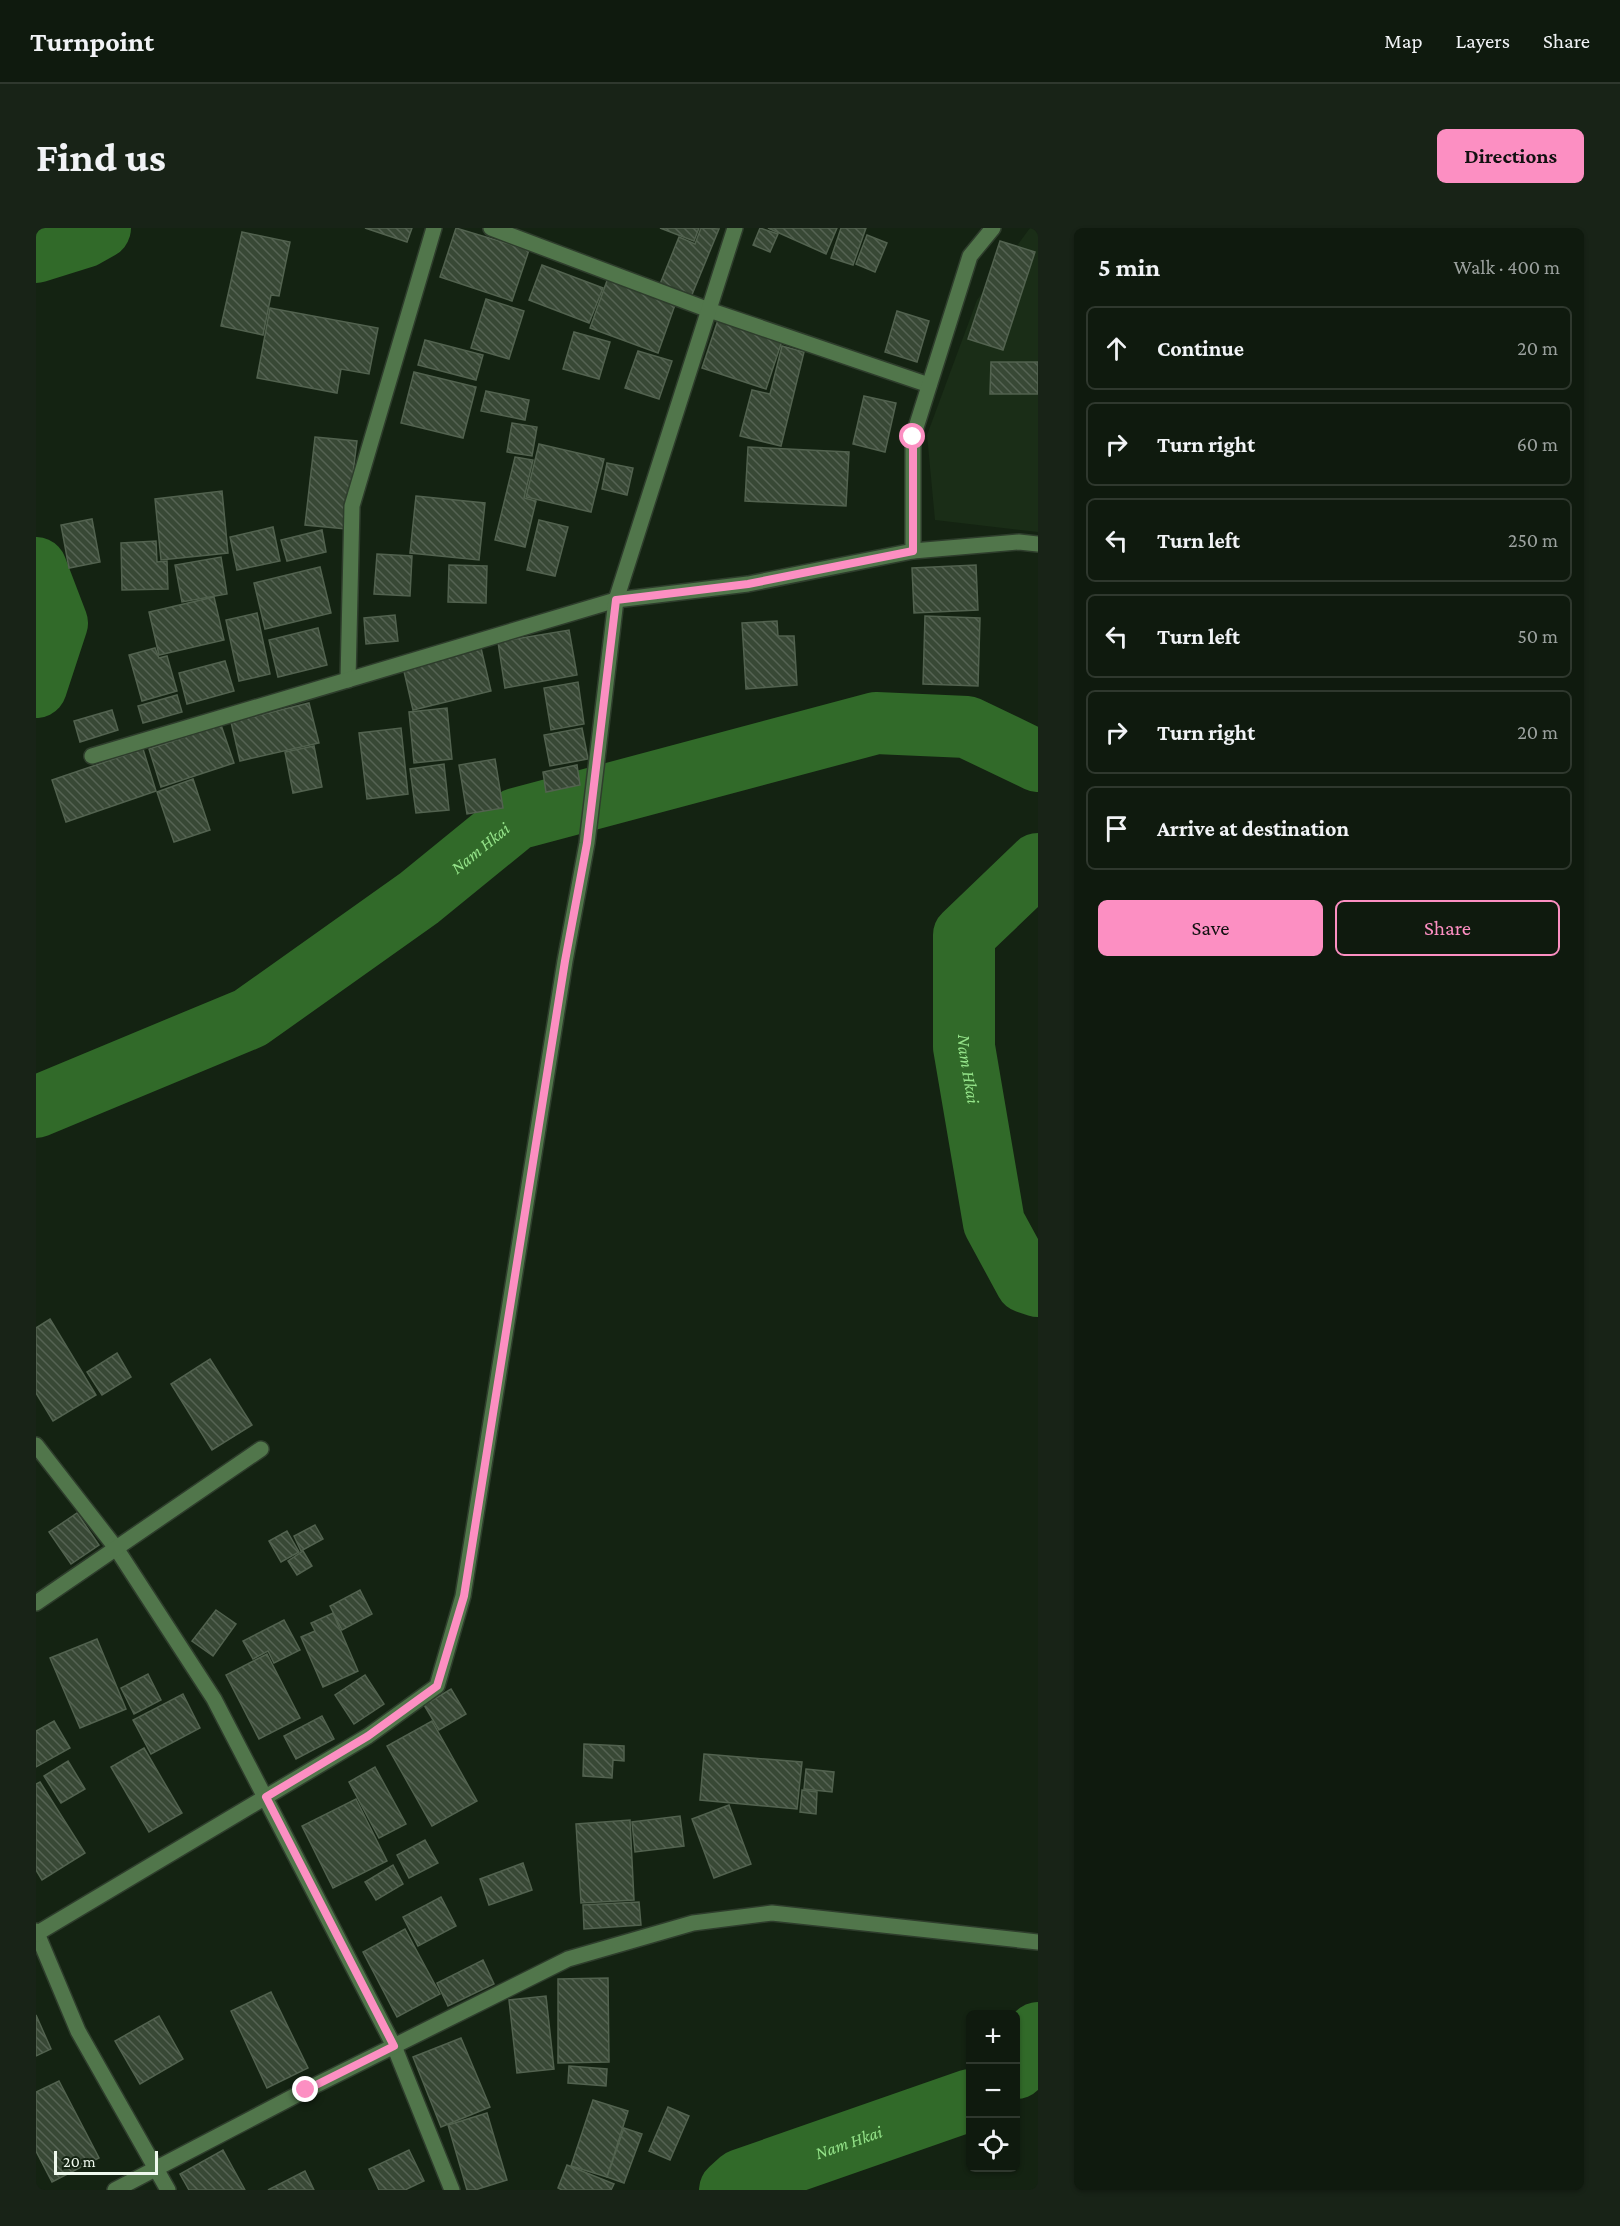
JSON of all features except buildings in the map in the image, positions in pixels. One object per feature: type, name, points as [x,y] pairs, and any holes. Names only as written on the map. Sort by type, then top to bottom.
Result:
[{"type":"street","points":[[348,680],[352,506],[434,228]]},
{"type":"street","points":[[491,228],[709,310],[929,385]]},
{"type":"street","points":[[168,2190],[158,2168],[78,2031],[36,1933],[368,1736],[437,1686],[464,1596],[563,973],[587,843],[616,600],[735,228]]},
{"type":"street","points":[[913,551],[913,437],[970,256],[993,228]]},
{"type":"street","points":[[92,756],[616,600],[748,584],[913,551],[1019,542],[1038,544]]},
{"type":"street","points":[[36,1445],[116,1548],[214,1700],[394,2046],[452,2190]]},
{"type":"street","points":[[36,1603],[261,1449]]},
{"type":"street","points":[[115,2190],[568,1959],[693,1923],[772,1913],[1031,1941]]},
{"type":"shaded area","points":[[1030,228],[1038,228],[1038,532],[935,520],[927,435],[977,300]]},
{"type":"waterway","name":"Nam Hkai","points":[[36,252],[84,237],[100,228]]},
{"type":"waterway","name":"Nam Hkai","points":[[36,568],[57,623],[36,687]]},
{"type":"waterway","name":"Nam Hkai","points":[[36,1107],[250,1018],[419,898],[516,819],[876,723],[967,727],[1038,761]]},
{"type":"waterway","name":"Nam Hkai","points":[[1038,864],[964,935],[964,1047],[994,1223],[1026,1282],[1038,1286]]},
{"type":"waterway","name":"Nam Hkai","points":[[1020,2064],[1035,2049],[1038,2033]]},
{"type":"waterway","name":"Nam Hkai","points":[[730,2190],[741,2180],[966,2101]]},
{"type":"route","points":[[306,2090],[394,2046],[266,1797],[368,1736],[437,1686],[464,1596],[565,961],[587,843],[616,600],[748,584],[913,551],[913,437]]}]
